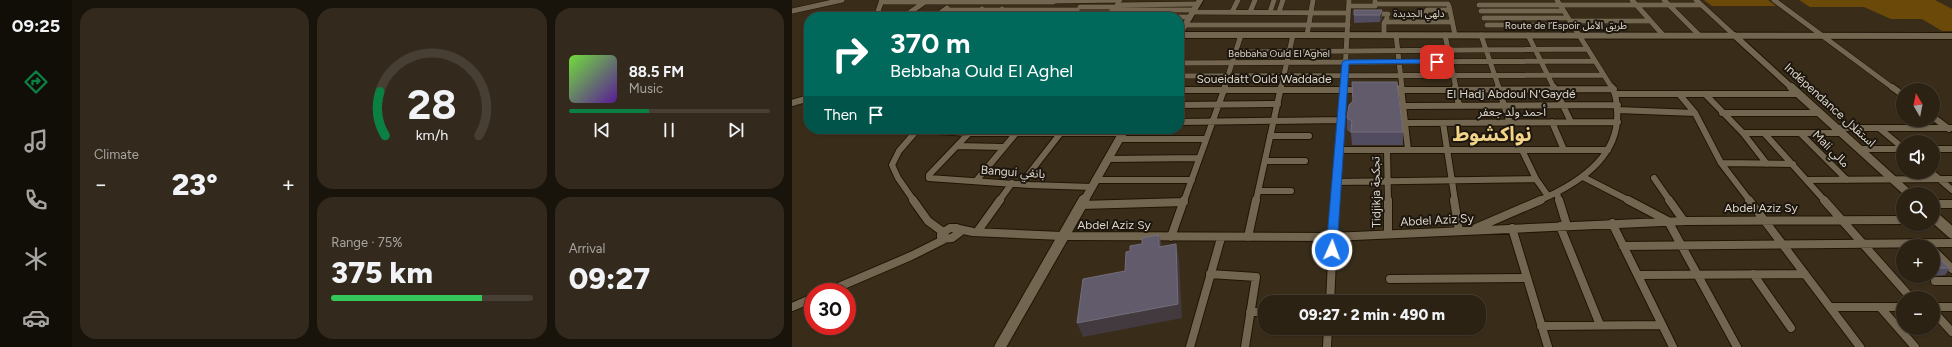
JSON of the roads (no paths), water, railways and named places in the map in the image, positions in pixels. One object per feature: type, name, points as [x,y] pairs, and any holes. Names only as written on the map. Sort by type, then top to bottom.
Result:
[{"type":"street","points":[[792,11],[842,0]]},
{"type":"street","points":[[878,12],[882,1],[1011,2],[1087,0],[1113,9]]},
{"type":"street","points":[[1075,12],[1087,0]]},
{"type":"street","points":[[1132,5],[1135,0]]},
{"type":"street","points":[[1232,12],[1238,0]]},
{"type":"street","points":[[1250,12],[1255,0]]},
{"type":"street","points":[[1270,12],[1274,0]]},
{"type":"street","points":[[1279,12],[1283,0]]},
{"type":"street","points":[[1308,35],[1310,12],[1313,0]]},
{"type":"street","points":[[1632,0],[1663,35]]},
{"type":"street","points":[[1664,0],[1699,35]]},
{"type":"street","points":[[1696,0],[1734,35]]},
{"type":"street","points":[[1774,0],[1896,90]]},
{"type":"street","points":[[941,12],[954,1]]},
{"type":"street","points":[[1044,10],[1054,1]]},
{"type":"street","points":[[910,12],[925,2]]},
{"type":"street","points":[[978,12],[991,2]]},
{"type":"street","points":[[999,12],[1011,2]]},
{"type":"street","points":[[1075,12],[1113,9],[1159,2],[1195,9]]},
{"type":"street","points":[[944,10],[1044,10],[1075,12],[1113,9],[1195,9],[1232,12],[1310,12],[1348,8],[1375,3],[1406,4],[1448,2],[1455,35]]},
{"type":"street","points":[[1491,35],[1478,2],[1702,5]]},
{"type":"street","points":[[1470,230],[1558,193],[1583,177],[1600,162],[1608,150],[1618,122],[1618,107],[1615,92],[1558,2]]},
{"type":"street","points":[[1384,35],[1384,23],[1388,14],[1388,4]]},
{"type":"street","points":[[1406,4],[1408,22]]},
{"type":"street","points":[[1348,8],[1356,14]]},
{"type":"street","points":[[1330,295],[1332,237],[1340,150],[1348,8]]},
{"type":"street","points":[[1184,14],[1195,9]]},
{"type":"street","points":[[1185,25],[1195,9]]},
{"type":"street","points":[[1407,15],[1426,15],[1427,10],[1450,10]]},
{"type":"street","points":[[1481,11],[1563,11]]},
{"type":"street","points":[[1364,14],[1388,14]]},
{"type":"street","points":[[1484,18],[1570,21],[1650,21]]},
{"type":"street","points":[[1487,25],[1570,21]]},
{"type":"street","name":"دلهي الجديدة","points":[[1385,22],[1452,22]]},
{"type":"street","points":[[1185,25],[1348,25]]},
{"type":"street","name":"Route de l’Espoir طريق الأمل","points":[[1184,35],[1952,36]]},
{"type":"street","points":[[1171,237],[1219,105],[1241,35]]},
{"type":"street","points":[[1248,237],[1293,35]]},
{"type":"street","points":[[1396,35],[1408,150]]},
{"type":"street","points":[[1444,35],[1459,105]]},
{"type":"street","points":[[1481,35],[1488,61],[1495,75],[1510,123]]},
{"type":"street","points":[[1528,35],[1571,122]]},
{"type":"street","name":"Indépendance استقلال","points":[[1734,35],[1901,187]]},
{"type":"street","points":[[1236,52],[1588,49]]},
{"type":"street","name":"Bebbaha Ould El Aghel","points":[[1184,63],[1595,61]]},
{"type":"street","points":[[1184,76],[1604,75]]},
{"type":"street","name":"Soueidatt Ould Waddade","points":[[1184,90],[1366,90]]},
{"type":"street","points":[[1380,90],[1555,90],[1679,94],[1798,94]]},
{"type":"street","points":[[1679,94],[1695,113],[1721,163],[1860,347]]},
{"type":"street","points":[[1705,94],[1742,133],[1767,164]]},
{"type":"street","points":[[792,103],[804,99]]},
{"type":"street","points":[[1184,105],[1278,104]]},
{"type":"street","name":"El Hadj Abdoul N'Gaydé","points":[[1404,106],[1563,105],[1618,107],[1695,113]]},
{"type":"street","points":[[1722,113],[1820,113]]},
{"type":"street","points":[[1184,122],[1342,120]]},
{"type":"street","points":[[1552,122],[1564,150]]},
{"type":"street","name":"أحمد ولد جعفر","points":[[1406,124],[1618,122]]},
{"type":"street","points":[[1940,122],[1951,129]]},
{"type":"street","points":[[1443,123],[1458,231]]},
{"type":"street","points":[[1742,133],[1801,134],[1879,128],[1951,129]]},
{"type":"street","points":[[1879,128],[1896,143]]},
{"type":"street","points":[[1764,133],[1905,291]]},
{"type":"street","points":[[913,134],[899,150],[892,165],[898,178],[928,221],[943,236],[955,237],[975,232],[1012,183]]},
{"type":"street","points":[[956,146],[968,134]]},
{"type":"street","points":[[976,181],[1014,134]]},
{"type":"street","points":[[1021,184],[1060,134]]},
{"type":"street","points":[[1000,347],[1062,236],[1122,134],[1206,139]]},
{"type":"street","name":"Mali مالي","points":[[1801,134],[1847,180]]},
{"type":"street","points":[[1270,136],[1309,136]]},
{"type":"street","points":[[956,146],[1003,147]]},
{"type":"street","name":"Bangui بانغي","points":[[956,146],[929,178],[1021,184],[1093,184],[1192,180]]},
{"type":"street","points":[[1860,149],[1896,149]]},
{"type":"street","points":[[1940,149],[1952,149]]},
{"type":"street","points":[[1340,150],[1608,150]]},
{"type":"street","name":"Tidjikja تجكجة","points":[[1387,150],[1386,181],[1388,234]]},
{"type":"street","points":[[1522,150],[1536,179],[1548,196]]},
{"type":"street","points":[[1108,159],[1200,158]]},
{"type":"street","points":[[1265,161],[1305,162]]},
{"type":"street","points":[[1721,163],[1793,164]]},
{"type":"street","points":[[1583,177],[1668,221],[1737,347]]},
{"type":"street","points":[[1654,178],[1684,221]]},
{"type":"street","points":[[1336,182],[1536,179]]},
{"type":"street","points":[[1806,180],[1896,179]]},
{"type":"street","points":[[1939,179],[1952,190]]},
{"type":"street","points":[[1940,179],[1952,179]]},
{"type":"street","points":[[1258,191],[1291,191]]},
{"type":"street","points":[[1558,193],[1564,226],[1600,325]]},
{"type":"street","points":[[1081,205],[1184,202]]},
{"type":"street","points":[[1940,204],[1952,204]]},
{"type":"street","name":"Abdel Aziz Sy","points":[[975,232],[1062,236],[1221,238],[1332,237],[1668,221],[1896,220]]},
{"type":"street","points":[[1612,223],[1673,347]]},
{"type":"street","points":[[1940,223],[1952,233]]},
{"type":"street","points":[[848,283],[911,256],[954,228],[975,232]]},
{"type":"street","points":[[1512,228],[1548,347]]},
{"type":"street","points":[[955,237],[960,234],[959,229]]},
{"type":"street","points":[[1190,347],[1221,238]]},
{"type":"street","points":[[1940,245],[1952,244]]},
{"type":"street","points":[[1623,246],[1896,245]]},
{"type":"street","points":[[1940,256],[1952,269]]},
{"type":"street","points":[[1210,274],[1256,277],[1245,347]]},
{"type":"street","points":[[1753,274],[1791,328]]},
{"type":"street","points":[[1638,275],[1805,274]]},
{"type":"street","points":[[1390,279],[1527,278]]},
{"type":"street","points":[[1940,281],[1952,281]]},
{"type":"street","points":[[792,307],[804,302]]},
{"type":"street","points":[[1831,307],[1896,307]]},
{"type":"street","points":[[1880,307],[1915,347]]},
{"type":"street","points":[[1940,307],[1952,307]]},
{"type":"street","points":[[1250,312],[1258,312]]},
{"type":"street","points":[[1940,319],[1952,332]]},
{"type":"street","points":[[1541,326],[1662,325]]},
{"type":"street","points":[[1327,347],[1328,335]]},
{"type":"district","name":"نواكشوط","points":[[1492,134]]}]
